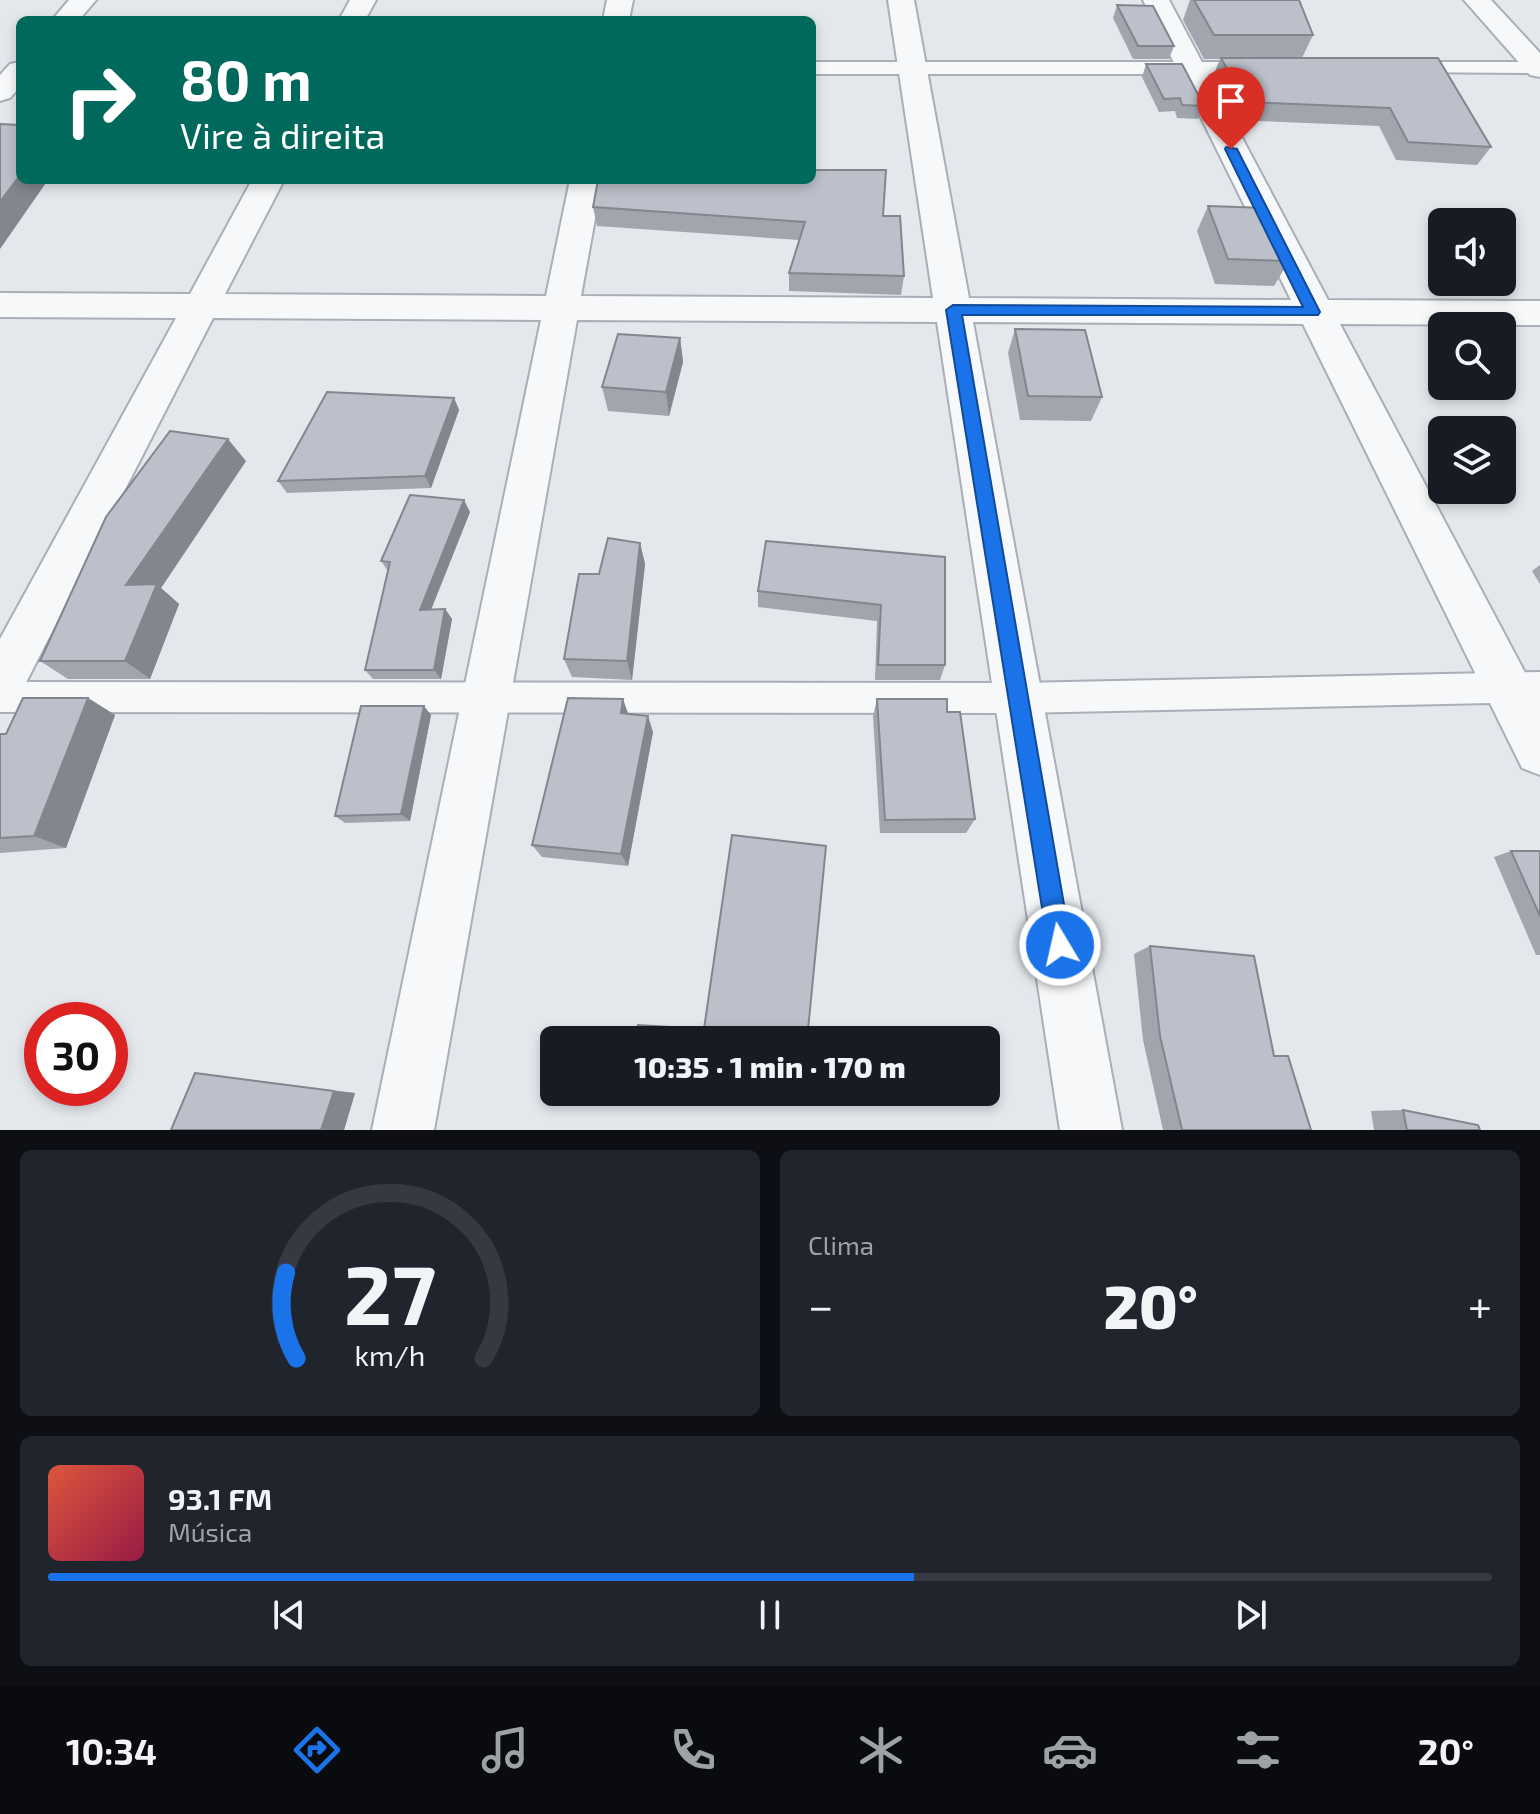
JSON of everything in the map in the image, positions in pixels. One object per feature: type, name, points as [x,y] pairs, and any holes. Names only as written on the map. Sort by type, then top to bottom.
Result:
[{"type":"street","points":[[69,16],[83,0]]},
{"type":"street","points":[[901,0],[1091,1130]]},
{"type":"street","points":[[1156,0],[1313,312],[1524,687],[1540,751]]},
{"type":"street","points":[[1477,0],[1540,68]]},
{"type":"street","points":[[0,92],[16,74]]},
{"type":"street","points":[[0,685],[266,184]]},
{"type":"street","points":[[403,1130],[585,184]]},
{"type":"street","points":[[0,305],[1540,313]]},
{"type":"lane","points":[[816,68],[1285,68]]},
{"type":"lane","points":[[1381,68],[1540,68]]},
{"type":"lane","points":[[0,697],[1018,698],[1524,687]]},
{"type":"building","points":[[1194,0],[1299,0],[1313,35],[1214,35]]},
{"type":"building","points":[[1117,5],[1153,6],[1174,46],[1138,46]]},
{"type":"building","points":[[1221,58],[1438,58],[1491,147],[1408,142],[1390,108],[1245,102]]},
{"type":"building","points":[[1146,64],[1182,64],[1204,106],[1182,105],[1180,98],[1164,99]]},
{"type":"building","points":[[0,124],[16,125],[16,180],[0,202]]},
{"type":"building","points":[[816,170],[886,170],[883,216],[900,216],[904,276],[789,273],[805,222],[593,207],[597,184],[816,184]]},
{"type":"building","points":[[1208,206],[1267,208],[1289,261],[1228,259]]},
{"type":"building","points":[[1015,329],[1085,330],[1102,397],[1028,396]]},
{"type":"building","points":[[618,334],[680,338],[666,392],[602,387]]},
{"type":"building","points":[[327,392],[454,398],[425,476],[278,481]]},
{"type":"building","points":[[170,431],[228,439],[126,585],[157,584],[125,661],[40,661],[106,517]]},
{"type":"building","points":[[410,495],[464,500],[420,610],[445,609],[434,670],[365,670],[390,562],[381,561]]},
{"type":"building","points":[[608,538],[640,543],[627,661],[564,659],[579,574],[599,574]]},
{"type":"building","points":[[766,541],[945,557],[945,665],[878,665],[881,605],[758,591]]},
{"type":"building","points":[[23,698],[88,698],[34,836],[0,838],[0,734],[6,734]]},
{"type":"building","points":[[568,698],[623,699],[621,713],[648,716],[621,854],[532,845]]},
{"type":"building","points":[[877,699],[947,699],[947,712],[960,712],[975,819],[885,820]]},
{"type":"building","points":[[361,706],[424,706],[401,814],[335,816]]},
{"type":"building","points":[[732,835],[826,846],[808,1026],[704,1026]]},
{"type":"building","points":[[1511,851],[1540,851],[1540,916]]},
{"type":"building","points":[[1150,946],[1254,956],[1274,1056],[1288,1056],[1311,1130],[1182,1130],[1160,1036]]},
{"type":"building","points":[[195,1073],[334,1091],[321,1130],[171,1130]]},
{"type":"building","points":[[1403,1110],[1478,1125],[1480,1130],[1407,1130]]},
{"type":"route","points":[[1060,945],[953,310],[1313,312],[1231,149]]}]
